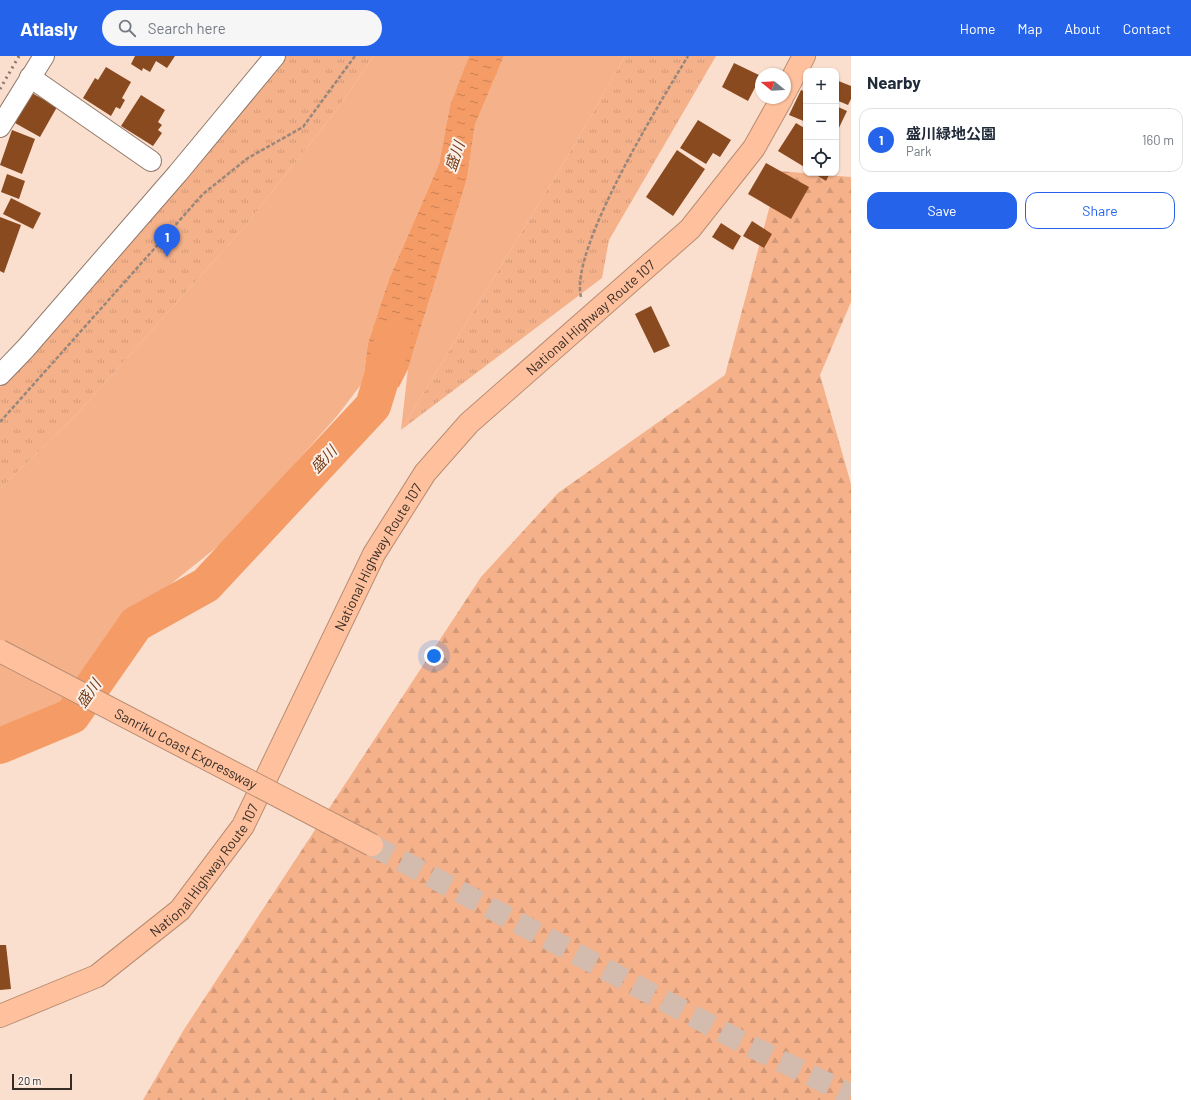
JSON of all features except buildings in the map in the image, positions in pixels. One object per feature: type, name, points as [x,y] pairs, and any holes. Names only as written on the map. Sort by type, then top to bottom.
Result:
[{"type":"highway","points":[[791,81],[804,56]]},
{"type":"highway","name":"National Highway Route 107","points":[[0,1016],[97,976],[180,910],[243,826],[374,554],[425,473],[469,423],[690,229],[754,148],[779,104]]},
{"type":"highway","name":"Sanriku Coast Expressway","points":[[0,651],[372,845]]},
{"type":"street","points":[[0,127],[44,56]]},
{"type":"street","points":[[0,375],[26,348],[173,178],[274,56]]},
{"type":"street","points":[[30,78],[151,161]]},
{"type":"path","points":[[0,422],[203,194],[248,158],[303,127],[354,56]]},
{"type":"path","points":[[587,320],[579,289],[585,262],[596,227],[637,140],[688,56]]},
{"type":"green space","points":[[285,56],[374,56],[335,112],[246,225],[78,413],[0,489],[0,387],[89,289],[264,84]]},
{"type":"green space","points":[[374,56],[469,56],[450,105],[439,164],[389,279],[368,343],[363,382],[337,416],[232,535],[167,587],[99,646],[91,665],[52,713],[0,737],[0,489],[78,413],[246,225],[335,112]]},
{"type":"green space","points":[[504,56],[625,56],[572,149],[401,430],[408,369],[467,179],[475,125]]},
{"type":"green space","points":[[625,56],[716,56],[609,240],[602,278],[401,430],[572,149]]},
{"type":"green space","points":[[779,171],[803,173],[803,176],[851,177],[851,302],[820,375],[851,484],[851,1100],[143,1100],[183,1031],[481,577],[558,493],[725,375]]},
{"type":"water","points":[[469,56],[504,56],[475,125],[467,179],[408,369],[399,387],[363,382],[368,343],[389,279],[439,164],[450,105]]},
{"type":"waterway","name":"盛川","points":[[0,746],[72,716],[136,624],[206,585],[373,406],[394,338]]},
{"type":"tunnel","points":[[372,845],[742,1042],[851,1095]]},
{"type":"railway","points":[[0,89],[19,56]]},
{"type":"place","name":"盛川緑地公園","points":[[167,257]]}]
